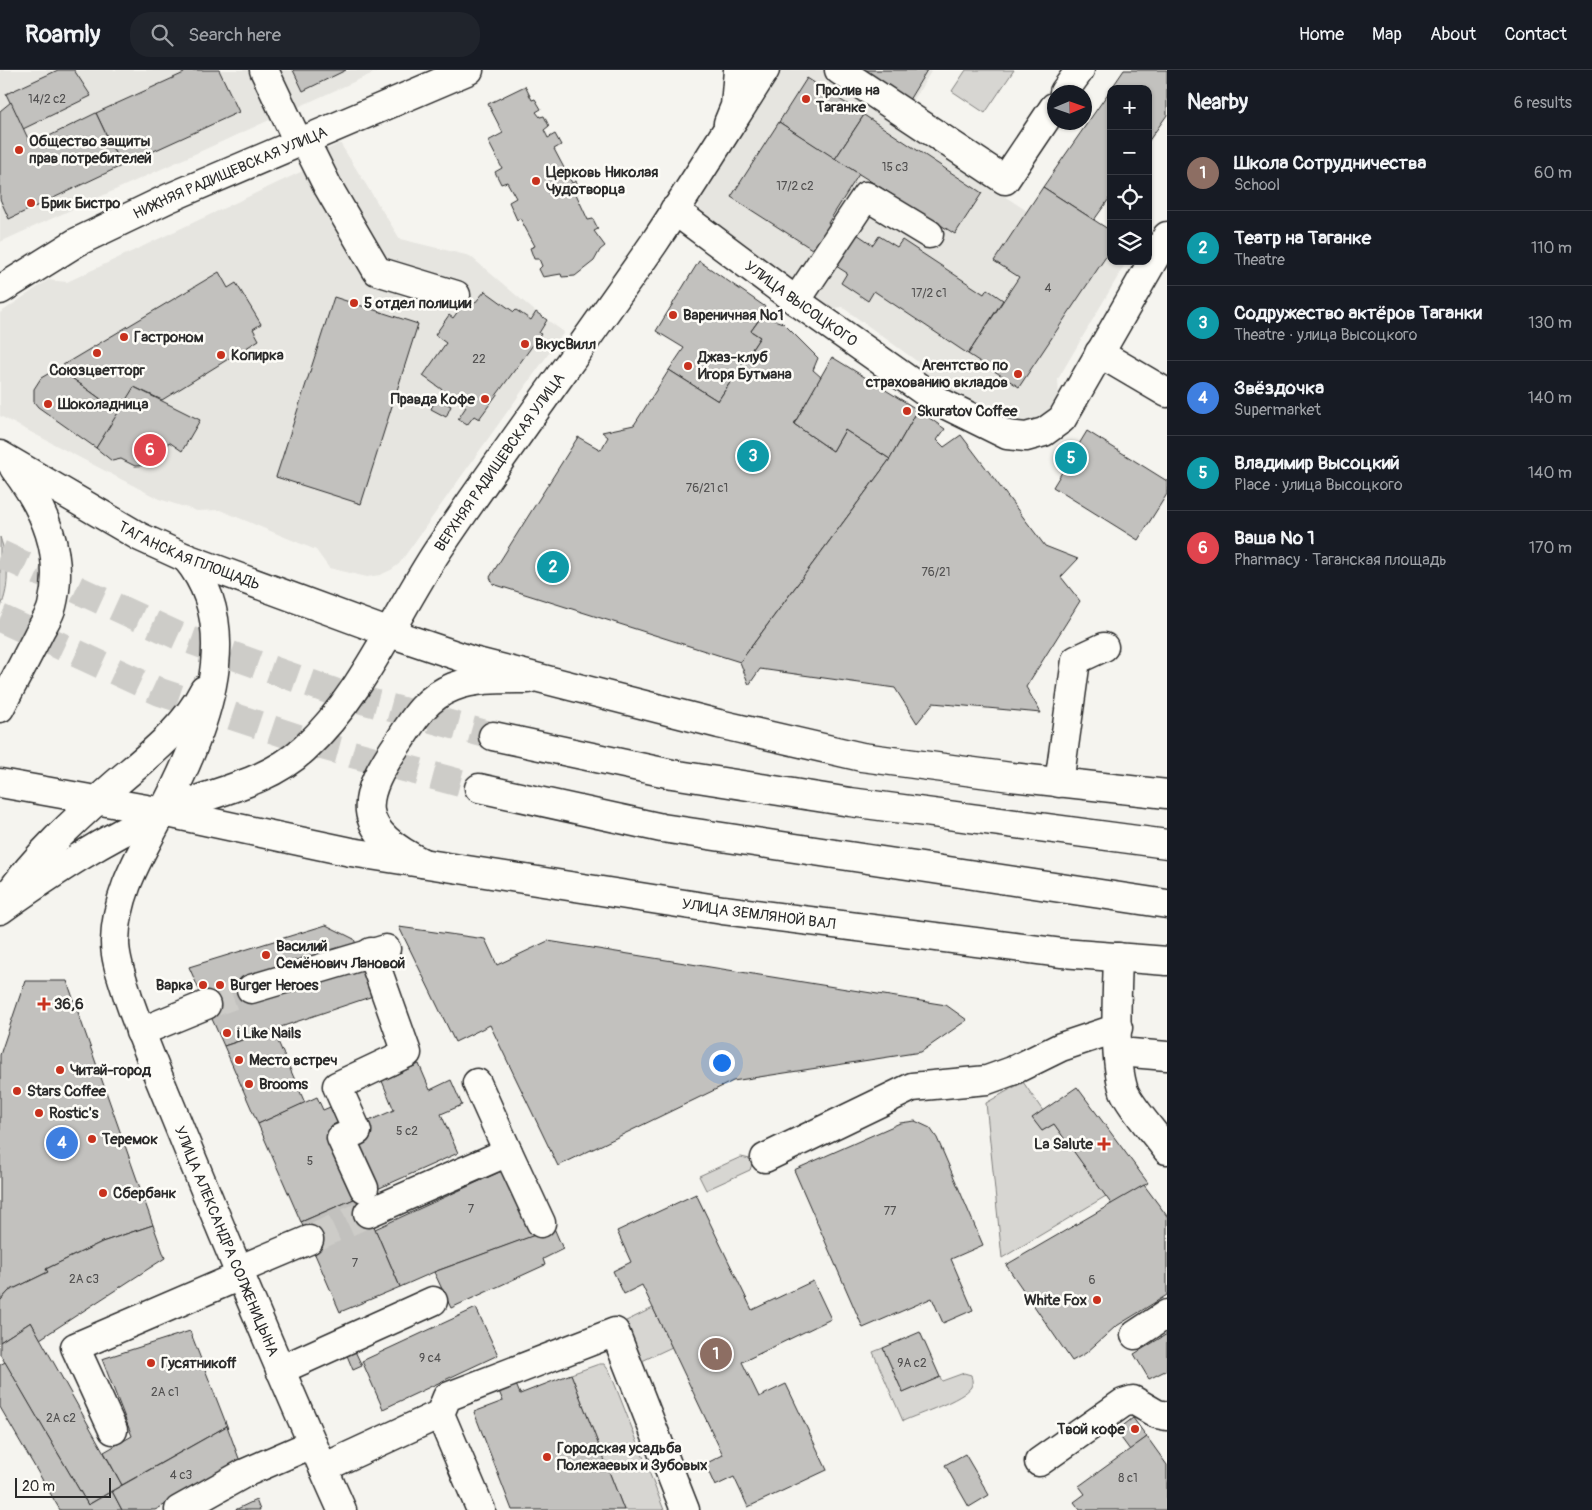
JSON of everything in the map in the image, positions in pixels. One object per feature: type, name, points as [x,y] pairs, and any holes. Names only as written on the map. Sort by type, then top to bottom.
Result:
[{"type":"main road","points":[[264,70],[302,142],[377,271],[456,295]]},
{"type":"main road","name":"НИЖНЯЯ РАДИЩЕВСКАЯ УЛИЦА","points":[[2,284],[77,242],[169,198],[469,70]]},
{"type":"main road","points":[[724,134],[735,106],[738,70]]},
{"type":"main road","name":"ВЕРХНЯЯ РАДИЩЕВСКАЯ УЛИЦА","points":[[0,910],[102,842],[163,812],[222,793],[263,775],[303,750],[332,719],[390,633],[436,553],[674,210],[765,70]]},
{"type":"main road","points":[[839,70],[1004,180],[1047,117]]},
{"type":"main road","points":[[1069,85],[1080,70]]},
{"type":"main road","points":[[796,301],[866,196],[929,234]]},
{"type":"main road","name":"УЛИЦА ВЫСОЦКОГО","points":[[674,210],[796,301],[938,401],[1007,436],[1026,437],[1044,432],[1062,419],[1167,236]]},
{"type":"main road","points":[[1099,353],[1167,393]]},
{"type":"main road","points":[[0,708],[52,607],[57,576],[54,544],[46,519],[30,490],[3,457]]},
{"type":"main road","name":"ТАГАНСКАЯ ПЛОЩАДЬ","points":[[3,457],[140,537],[186,558],[390,633]]},
{"type":"main road","name":"УЛИЦА АЛЕКСАНДРА СОЛЖЕНИЦЫНА","points":[[186,558],[197,571],[210,604],[216,631],[215,667],[208,709],[163,812],[134,864],[121,901],[115,943],[120,971],[140,1032],[239,1273],[342,1510]]},
{"type":"main road","points":[[390,633],[473,661],[719,724],[862,757],[1059,783],[1167,794]]},
{"type":"main road","points":[[1059,783],[1076,660],[1104,647]]},
{"type":"main road","points":[[0,906],[20,877],[49,844],[166,740],[198,702],[215,667]]},
{"type":"main road","points":[[423,863],[388,842],[373,824],[370,807],[370,791],[378,772],[420,709],[435,696],[468,682],[500,679],[550,680]]},
{"type":"main road","points":[[493,736],[682,776],[850,802],[1167,844]]},
{"type":"main road","points":[[0,783],[163,812]]},
{"type":"main road","points":[[479,788],[662,828],[1167,904]]},
{"type":"main road","points":[[1135,791],[1167,803]]},
{"type":"main road","name":"УЛИЦА ЗЕМЛЯНОЙ ВАЛ","points":[[163,812],[351,852],[723,910],[1062,953],[1167,961]]},
{"type":"main road","points":[[251,989],[379,950],[407,1054],[337,1086],[357,1131],[341,1138],[366,1201],[458,1182],[508,1152]]},
{"type":"main road","points":[[1167,952],[1122,957],[1118,1040],[1121,1076],[1125,1093],[1167,1150]]},
{"type":"main road","points":[[140,1032],[206,1005]]},
{"type":"main road","points":[[765,1158],[912,1087],[987,1080],[1012,1071],[1061,1047],[1118,1040],[1167,1056]]},
{"type":"main road","points":[[477,1083],[541,1223]]},
{"type":"main road","points":[[113,1430],[76,1347],[309,1240]]},
{"type":"main road","points":[[280,1370],[433,1301]]},
{"type":"main road","points":[[1135,1335],[1167,1314]]},
{"type":"main road","points":[[481,1510],[440,1414],[447,1397],[615,1332],[685,1510]]},
{"type":"main road","points":[[1039,1462],[1123,1403],[1133,1400],[1157,1414],[1167,1416]]},
{"type":"main road","points":[[179,1510],[245,1473],[318,1456],[440,1414]]},
{"type":"shaded area","points":[[0,70],[380,70],[0,242]]},
{"type":"shaded area","points":[[778,70],[932,70],[898,126],[1027,211],[1043,187],[1107,228],[1107,265],[1125,265],[1058,379],[1059,397],[1049,413],[1025,423],[1011,421],[955,396],[919,376],[918,362],[842,307],[826,309],[699,211],[699,197]]},
{"type":"shaded area","points":[[966,70],[1014,70],[985,113],[952,91]]},
{"type":"shaded area","points":[[340,143],[400,239],[470,256],[536,312],[564,332],[399,564],[380,575],[367,577],[329,568],[316,550],[220,510],[197,511],[159,499],[0,416],[0,313],[48,280],[67,282],[307,169],[312,157]]},
{"type":"shaded area","points":[[0,537],[5,555],[7,582],[0,609]]},
{"type":"shaded area","points":[[1023,1082],[1043,1111],[1033,1118],[1042,1131],[1054,1124],[1106,1196],[1002,1258],[986,1103]]},
{"type":"shaded area","points":[[741,1157],[750,1159],[752,1164],[750,1170],[706,1190],[699,1176]]},
{"type":"shaded area","points":[[653,1308],[672,1347],[642,1361],[624,1322]]},
{"type":"shaded area","points":[[883,1348],[903,1393],[940,1377],[942,1381],[964,1373],[971,1375],[971,1387],[950,1402],[903,1421],[873,1352]]},
{"type":"shaded area","points":[[604,1364],[610,1372],[664,1510],[624,1510],[571,1374]]},
{"type":"building","points":[[58,70],[74,70],[91,96],[23,129],[6,94]]},
{"type":"building","points":[[183,70],[219,70],[239,112],[121,166],[96,113],[184,73]]},
{"type":"building","points":[[293,70],[346,70],[303,91]]},
{"type":"building","points":[[860,70],[927,70],[909,100]]},
{"type":"building","points":[[1124,70],[1167,70],[1167,115],[1152,136],[1152,85],[1114,85]]},
{"type":"building","points":[[807,78],[864,115],[835,159],[779,122]]},
{"type":"building","name":"Церковь Николая Чудотворца","points":[[525,86],[532,100],[535,99],[541,109],[536,112],[540,117],[544,116],[549,126],[544,130],[548,138],[555,134],[561,145],[554,149],[572,183],[576,181],[581,191],[576,194],[588,220],[593,219],[598,229],[594,231],[605,246],[600,250],[594,261],[575,276],[562,277],[561,274],[543,277],[539,269],[542,266],[539,259],[534,259],[530,248],[535,246],[520,218],[517,220],[509,202],[516,198],[507,182],[501,184],[495,172],[502,168],[488,141],[503,133],[488,104]]},
{"type":"building","points":[[1107,95],[1107,202],[1094,220],[1043,187],[1083,130],[1092,130],[1092,116]]},
{"type":"building","points":[[11,102],[31,145],[96,113],[121,166],[9,219],[0,199],[0,111]]},
{"type":"building","points":[[864,115],[982,193],[955,234],[835,159]]},
{"type":"building","points":[[779,122],[859,174],[828,223],[831,225],[815,251],[731,197]]},
{"type":"building","points":[[1043,187],[1107,228],[1107,255],[1019,387],[968,354],[1019,277],[994,261]]},
{"type":"building","points":[[857,234],[873,245],[879,236],[897,247],[902,240],[984,294],[987,289],[1003,300],[968,354],[874,291],[868,301],[841,283],[847,273],[836,266]]},
{"type":"building","points":[[699,261],[767,308],[751,331],[760,337],[718,401],[669,370],[684,348],[656,331]]},
{"type":"building","points":[[219,272],[228,288],[236,283],[261,324],[253,329],[259,340],[162,400],[134,387],[120,413],[58,368]]},
{"type":"building","points":[[485,291],[514,312],[516,310],[531,320],[536,312],[547,320],[539,333],[541,334],[479,419],[474,416],[467,425],[458,419],[466,407],[423,376],[446,343],[435,335],[449,315],[453,318],[467,299],[474,304]]},
{"type":"building","points":[[334,297],[418,324],[361,504],[276,477]]},
{"type":"building","points":[[762,316],[783,323],[818,358],[813,370],[821,377],[794,424],[833,451],[845,430],[890,459],[740,662],[493,584],[490,577],[578,437],[601,450],[608,437],[602,432],[634,425],[669,370],[718,401],[760,337],[751,331]]},
{"type":"building","points":[[832,357],[918,410],[890,459],[845,430],[833,451],[794,424]]},
{"type":"building","points":[[58,368],[120,413],[96,448],[38,407],[34,402],[34,389],[41,378]]},
{"type":"building","points":[[134,387],[200,420],[182,451],[169,442],[153,465],[135,466],[121,459],[112,461],[96,448]]},
{"type":"building","points":[[436,398],[451,406],[446,417],[431,409]]},
{"type":"building","points":[[918,410],[945,429],[937,440],[944,447],[961,435],[1045,546],[1078,559],[1061,577],[1080,601],[1026,687],[1041,713],[933,703],[917,723],[895,688],[760,669],[749,685],[740,662],[890,459]]},
{"type":"building","points":[[1087,431],[1167,481],[1167,494],[1138,540],[1053,487]]},
{"type":"building","points":[[326,925],[354,939],[376,995],[224,1046],[189,967]]},
{"type":"building","points":[[399,927],[485,939],[497,965],[548,941],[946,1005],[967,1020],[921,1052],[733,1081],[558,1166],[490,1025],[455,1042]]},
{"type":"building","points":[[25,981],[67,981],[153,1225],[102,1242],[46,1269],[48,1272],[9,1291],[0,1301],[0,1055]]},
{"type":"building","points":[[273,1030],[305,1103],[258,1124],[224,1046]]},
{"type":"building","points":[[419,1064],[430,1090],[451,1080],[462,1105],[441,1114],[458,1153],[373,1191],[353,1146],[368,1139],[362,1124],[394,1110],[382,1081]]},
{"type":"building","points":[[1077,1087],[1148,1183],[1112,1205],[1054,1124],[1042,1131],[1032,1118]]},
{"type":"building","points":[[317,1097],[323,1110],[335,1105],[342,1121],[330,1126],[361,1196],[301,1222],[258,1124]]},
{"type":"building","points":[[915,1121],[930,1128],[937,1138],[983,1245],[951,1259],[973,1310],[943,1323],[932,1298],[863,1328],[794,1170],[900,1123]]},
{"type":"building","points":[[506,1169],[536,1235],[434,1272],[400,1287],[375,1229]]},
{"type":"building","points":[[1144,1185],[1167,1216],[1167,1295],[1115,1327],[1086,1353],[1072,1361],[1006,1265]]},
{"type":"building","points":[[696,1194],[752,1310],[813,1281],[831,1319],[742,1362],[759,1397],[786,1384],[827,1470],[748,1507],[734,1477],[715,1486],[705,1464],[723,1455],[642,1285],[624,1294],[613,1271],[631,1262],[617,1231]]},
{"type":"building","points":[[361,1196],[400,1287],[340,1312],[301,1222]]},
{"type":"building","points":[[153,1225],[165,1258],[40,1339],[31,1322],[0,1342],[0,1301],[9,1291],[48,1272],[46,1269],[102,1242]]},
{"type":"building","points":[[554,1228],[563,1249],[543,1259],[545,1265],[451,1308],[434,1272]]},
{"type":"building","points":[[476,1308],[498,1355],[383,1409],[362,1361]]},
{"type":"building","points":[[31,1322],[122,1485],[88,1505],[0,1354],[0,1342]]},
{"type":"building","points":[[190,1331],[227,1426],[122,1485],[104,1452],[132,1436],[102,1359]]},
{"type":"building","points":[[920,1332],[940,1377],[903,1393],[883,1348]]},
{"type":"building","points":[[1167,1334],[1167,1370],[1149,1379],[1134,1354]]},
{"type":"building","points":[[354,1349],[362,1366],[353,1370],[346,1353]]},
{"type":"building","points":[[5,1362],[88,1505],[112,1491],[122,1510],[60,1510],[0,1407],[0,1365]]},
{"type":"building","name":"Городская усадьба Полежаевых и Зубовых","points":[[571,1374],[624,1510],[512,1510],[474,1412],[503,1401],[498,1389],[515,1382],[520,1394]]},
{"type":"building","points":[[1133,1418],[1147,1437],[1130,1450],[1116,1431]]},
{"type":"building","points":[[227,1426],[241,1464],[155,1510],[122,1510],[112,1491]]},
{"type":"building","points":[[1147,1437],[1167,1465],[1167,1510],[1080,1510],[1074,1502],[1085,1494],[1079,1486]]},
{"type":"building","points":[[965,1454],[989,1495],[969,1507],[945,1465]]},
{"type":"building","points":[[256,1500],[260,1510],[235,1510]]},
{"type":"tunnel","points":[[0,554],[181,637],[337,693],[493,736]]},
{"type":"tunnel","points":[[0,618],[160,692],[322,746],[479,788]]},
{"type":"tunnel","points":[[206,1005],[251,989]]},
{"type":"tunnel","points":[[309,1240],[368,1213]]},
{"type":"place","name":"Пролив на Таганке","points":[[806,99]]},
{"type":"place","name":"Общество защиты прав потребителей","points":[[19,150]]},
{"type":"place","name":"Церковь Николая Чудотворца","points":[[536,181]]},
{"type":"place","name":"Брик Бистро","points":[[31,203]]},
{"type":"place","name":"5 отдел полиции","points":[[354,303]]},
{"type":"place","name":"Вареничная №1","points":[[673,315]]},
{"type":"place","name":"Гастроном","points":[[124,337]]},
{"type":"place","name":"ВкусВилл","points":[[525,344]]},
{"type":"place","name":"Союзцветторг","points":[[97,353]]},
{"type":"place","name":"Копирка","points":[[221,355]]},
{"type":"place","name":"Джаз-клуб Игоря Бутмана","points":[[688,366]]},
{"type":"place","name":"Агентство по страхованию вкладов","points":[[1018,374]]},
{"type":"place","name":"Правда Кофе","points":[[485,399]]},
{"type":"place","name":"Шоколадница","points":[[48,404]]},
{"type":"place","name":"Skuratov Coffee","points":[[907,411]]},
{"type":"place","name":"Ваша № 1","points":[[150,450]]},
{"type":"place","name":"Содружество актёров Таганки","points":[[753,456]]},
{"type":"place","name":"Владимир Высоцкий","points":[[1071,458]]},
{"type":"place","name":"Театр на Таганке","points":[[553,567]]},
{"type":"place","name":"Василий Семёнович Лановой","points":[[266,955]]},
{"type":"place","name":"Варка","points":[[203,985]]},
{"type":"place","name":"Burger Heroes","points":[[220,985]]},
{"type":"place","name":"36,6","points":[[44,1004]]},
{"type":"place","name":"i Like Nails","points":[[227,1033]]},
{"type":"place","name":"Место встреч","points":[[239,1060]]},
{"type":"place","name":"Читай-город","points":[[60,1070]]},
{"type":"place","name":"Brooms","points":[[249,1084]]},
{"type":"place","name":"Stars Coffee","points":[[17,1091]]},
{"type":"place","name":"Rostic's","points":[[39,1113]]},
{"type":"place","name":"Теремок","points":[[92,1139]]},
{"type":"place","name":"Звёздочка","points":[[62,1143]]},
{"type":"place","name":"La Salute","points":[[1104,1144]]},
{"type":"place","name":"Сбербанк","points":[[103,1193]]},
{"type":"place","name":"White Fox","points":[[1097,1300]]},
{"type":"place","name":"Школа Сотрудничества","points":[[716,1354]]},
{"type":"place","name":"Гусятникоff","points":[[151,1363]]},
{"type":"place","name":"Твой кофе","points":[[1135,1429]]},
{"type":"place","name":"Городская усадьба Полежаевых и Зубовых","points":[[547,1457]]}]
